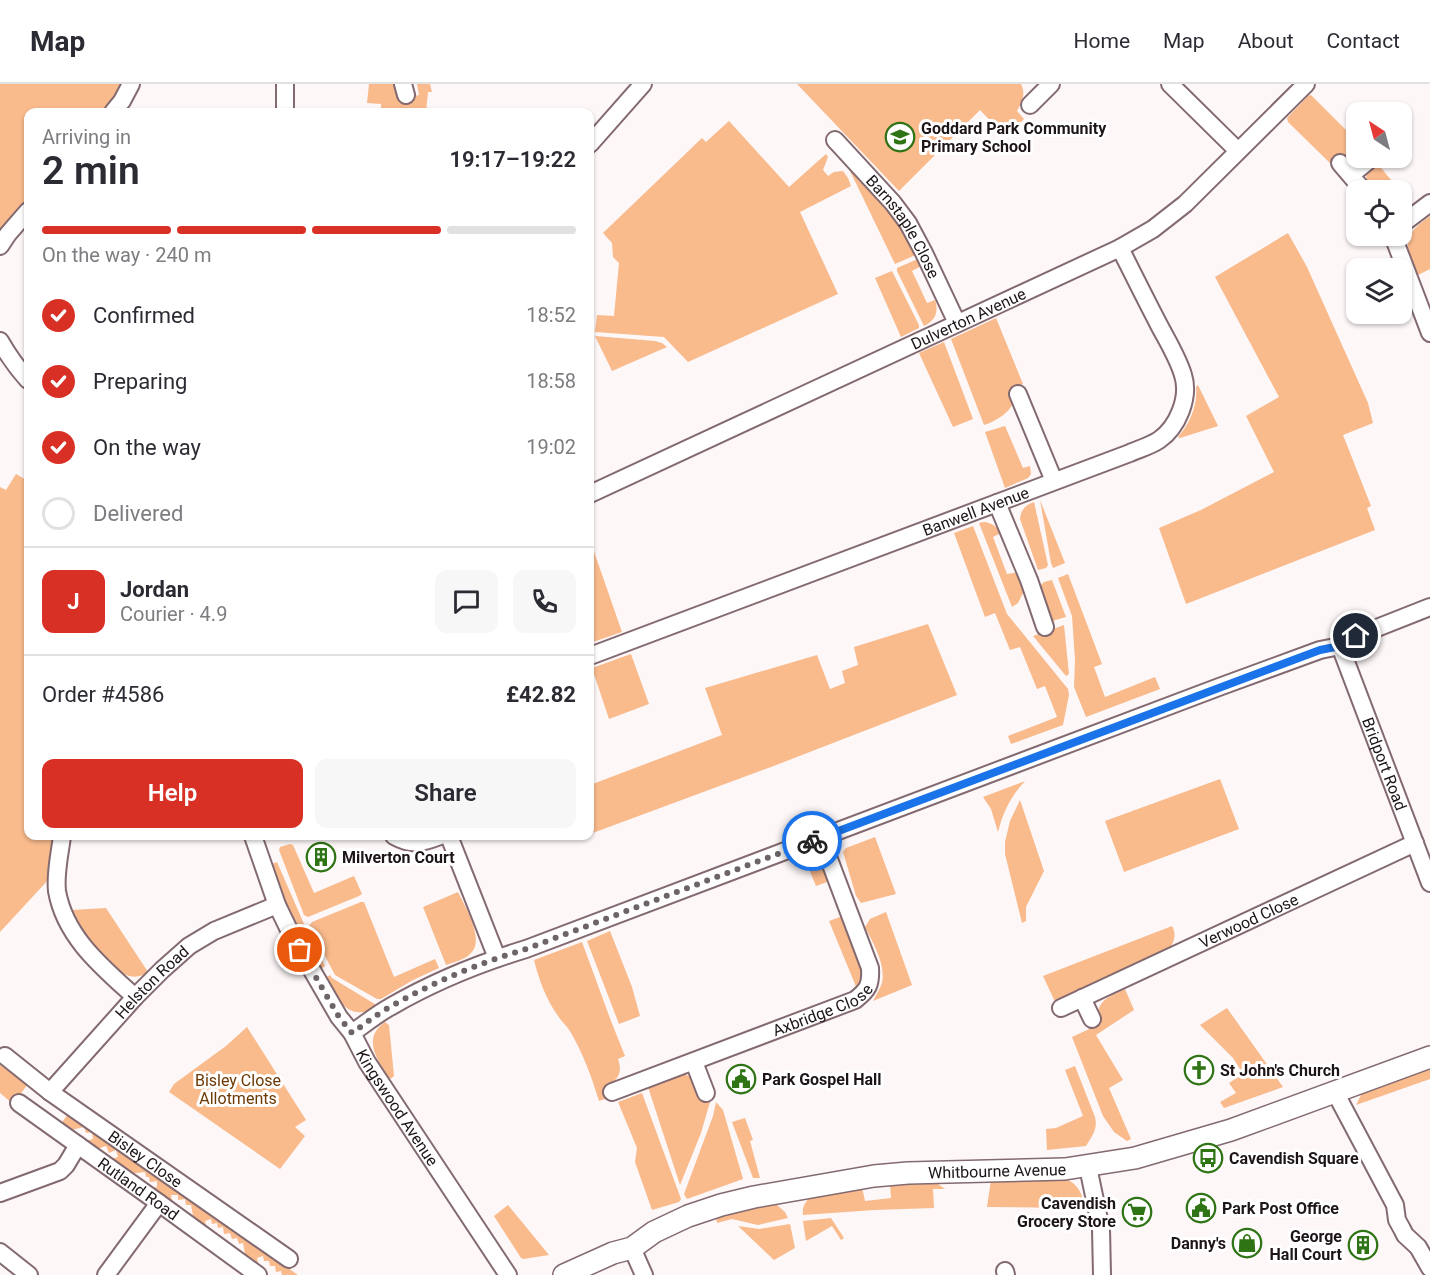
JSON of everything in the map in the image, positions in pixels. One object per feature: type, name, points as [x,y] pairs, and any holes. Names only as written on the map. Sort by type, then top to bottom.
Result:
[{"type":"street","points":[[116,108],[131,84]]},
{"type":"street","points":[[285,84],[285,108]]},
{"type":"street","points":[[594,140],[644,84]]},
{"type":"street","points":[[1030,105],[1051,84]]},
{"type":"street","points":[[1170,84],[1238,151]]},
{"type":"street","name":"Dulverton Avenue","points":[[594,492],[1120,248],[1153,229],[1185,204],[1306,84]]},
{"type":"street","name":"Barnstaple Close","points":[[835,140],[893,202],[908,223],[957,323]]},
{"type":"street","points":[[1349,168],[1346,169],[1355,180]]},
{"type":"street","points":[[1412,217],[1430,203]]},
{"type":"street","points":[[0,246],[24,216]]},
{"type":"street","points":[[1397,246],[1430,333]]},
{"type":"street","name":"Banwell Avenue","points":[[594,654],[1130,453],[1159,440],[1174,424],[1181,409],[1185,393],[1184,376],[1120,248]]},
{"type":"street","points":[[0,341],[24,376]]},
{"type":"street","points":[[1018,394],[1018,415],[1054,481]]},
{"type":"street","points":[[997,503],[1029,579],[1046,627]]},
{"type":"street","points":[[352,1033],[390,1007],[440,981],[497,958],[1320,650],[1340,646],[1354,636],[1430,607]]},
{"type":"street","name":"Bridport Road","points":[[1340,646],[1430,883]]},
{"type":"street","name":"Axbridge Close","points":[[612,1092],[855,1000],[865,992],[871,981],[870,969],[821,838]]},
{"type":"street","points":[[61,840],[57,890],[63,913],[81,945],[135,997]]},
{"type":"street","name":"Kingswood Avenue","points":[[254,840],[277,905],[322,988],[339,1017],[352,1033],[367,1062],[508,1275]]},
{"type":"street","points":[[401,840],[414,843],[429,840]]},
{"type":"street","points":[[451,840],[497,958]]},
{"type":"street","name":"Verwood Close","points":[[1061,1008],[1414,843]]},
{"type":"street","name":"Helston Road","points":[[50,1092],[135,997],[189,946],[214,931],[277,905]]},
{"type":"street","points":[[1082,999],[1092,1019]]},
{"type":"street","name":"Bisley Close","points":[[5,1056],[50,1092],[289,1259]]},
{"type":"street","name":"Whitbourne Avenue","points":[[564,1275],[613,1253],[632,1248],[654,1232],[688,1216],[721,1205],[801,1188],[874,1176],[1065,1169],[1136,1158],[1194,1142],[1264,1118],[1430,1057]]},
{"type":"street","points":[[694,1062],[705,1093]]},
{"type":"street","points":[[1335,1092],[1395,1205],[1397,1220],[1405,1235],[1418,1247],[1430,1268]]},
{"type":"street","name":"Rutland Road","points":[[19,1103],[258,1275]]},
{"type":"street","points":[[0,1193],[60,1171],[78,1145]]},
{"type":"street","points":[[1088,1167],[1100,1221],[1102,1275]]},
{"type":"street","points":[[106,1275],[159,1203]]},
{"type":"street","points":[[632,1248],[644,1275]]},
{"type":"street","points":[[0,1252],[29,1275]]},
{"type":"green space","points":[[0,84],[123,84],[106,108],[24,108],[24,207],[0,237]]},
{"type":"green space","points":[[369,84],[397,84],[401,99],[419,95],[417,84],[430,84],[432,92],[428,92],[426,108],[381,108],[381,104],[367,103]]},
{"type":"green space","name":"Goddard Park Community Primary School","points":[[797,84],[1021,84],[1023,95],[1017,111],[1024,119],[1009,135],[1004,135],[980,110],[899,191]]},
{"type":"green space","points":[[1311,95],[1346,130],[1346,157],[1340,154],[1331,164],[1288,122],[1287,118]]},
{"type":"green space","points":[[729,121],[789,187],[826,154],[828,157],[823,170],[828,176],[834,172],[843,171],[848,178],[851,186],[800,212],[838,294],[688,362],[664,337],[595,332],[597,315],[614,316],[619,263],[613,257],[612,243],[603,233],[702,138],[706,142]]},
{"type":"green space","points":[[1369,168],[1381,168],[1391,180],[1367,180]]},
{"type":"green space","points":[[850,171],[856,173],[894,213],[918,254],[895,264]]},
{"type":"green space","points":[[1430,216],[1430,269],[1418,275],[1408,246],[1412,246],[1412,233]]},
{"type":"green space","points":[[1288,233],[1307,267],[1368,403],[1373,423],[1343,435],[1371,506],[1367,508],[1375,530],[1186,604],[1159,528],[1201,510],[1274,472],[1246,416],[1279,397],[1215,277]]},
{"type":"green space","points":[[920,258],[923,265],[912,271],[927,303],[935,300],[937,308],[933,319],[924,326],[897,271],[897,268]]},
{"type":"green space","points":[[892,271],[919,325],[919,328],[901,337],[875,278]]},
{"type":"green space","points":[[996,318],[1023,384],[1011,389],[1014,399],[1007,412],[984,425],[951,339]]},
{"type":"green space","points":[[595,336],[655,341],[667,347],[612,371]]},
{"type":"green space","points":[[944,342],[973,419],[953,427],[919,353]]},
{"type":"green space","points":[[1198,385],[1218,426],[1180,438],[1178,437],[1192,414]]},
{"type":"green space","points":[[1005,426],[1023,468],[1030,466],[1031,474],[1028,478],[1005,488],[985,432]]},
{"type":"green space","points":[[16,474],[24,479],[24,840],[55,840],[50,878],[0,932],[0,487],[6,490]]},
{"type":"green space","points":[[1040,500],[1065,563],[1053,568],[1051,563]]},
{"type":"green space","points":[[1034,502],[1048,565],[1038,570],[1020,519],[1024,508]]},
{"type":"green space","points":[[979,523],[994,525],[1001,533],[993,537],[1007,574],[1020,572],[1025,589],[1018,603],[1012,607]]},
{"type":"green space","points":[[973,526],[1007,614],[1068,689],[1069,695],[1063,725],[1011,744],[1008,736],[1057,717],[1045,686],[1037,689],[1020,647],[1010,650],[995,613],[985,617],[954,533]]},
{"type":"green space","points":[[594,552],[622,632],[594,642]]},
{"type":"green space","points":[[1068,574],[1102,664],[1094,667],[1105,697],[1155,677],[1160,689],[1086,717],[1074,687],[1072,616],[1058,578]]},
{"type":"green space","points":[[1052,580],[1066,617],[1052,621],[1040,586]]},
{"type":"green space","points":[[928,624],[957,695],[594,833],[594,783],[722,735],[705,688],[817,655],[830,689],[845,683],[842,671],[858,665],[854,647]]},
{"type":"green space","points":[[1064,625],[1069,674],[1066,676],[1033,636]]},
{"type":"green space","points":[[631,654],[649,704],[609,719],[594,674],[594,667]]},
{"type":"green space","points":[[1220,779],[1239,829],[1124,872],[1105,821]]},
{"type":"green space","points":[[1025,781],[1008,805],[998,832],[991,809],[983,797]]},
{"type":"green space","points":[[1020,800],[1044,871],[1026,907],[1026,921],[1022,923],[1005,854],[1010,821]]},
{"type":"green space","points":[[875,837],[896,894],[861,903],[856,896],[843,852],[846,848]]},
{"type":"green space","points":[[293,845],[314,893],[354,876],[362,894],[308,917],[304,915],[279,850],[280,847]]},
{"type":"green space","points":[[804,857],[818,860],[830,881],[816,886]]},
{"type":"green space","points":[[277,862],[311,940],[325,966],[321,969],[282,891],[271,864]]},
{"type":"green space","points":[[458,892],[475,932],[475,947],[466,957],[446,965],[423,907]]},
{"type":"green space","points":[[364,902],[394,977],[435,959],[439,968],[381,999],[377,999],[335,975],[309,926],[312,922]]},
{"type":"green space","points":[[106,908],[148,972],[145,974],[135,977],[122,973],[87,937],[72,910]]},
{"type":"green space","points":[[886,912],[912,985],[873,1001],[883,976],[878,954],[865,927],[870,919]]},
{"type":"green space","points":[[843,916],[864,969],[857,989],[829,921]]},
{"type":"green space","points":[[1172,926],[1174,938],[1169,950],[1056,1004],[1043,976]]},
{"type":"green space","points":[[610,931],[632,987],[640,1016],[619,1024],[587,941]]},
{"type":"green space","points":[[582,942],[625,1056],[618,1059],[620,1068],[618,1075],[607,1087],[610,1097],[599,1101],[579,1048],[550,1003],[534,960]]},
{"type":"green space","points":[[330,975],[378,1006],[368,1011],[352,1011],[340,1001],[325,978]]},
{"type":"green space","points":[[1125,989],[1134,1010],[1096,1035],[1123,1080],[1109,1088],[1131,1139],[1127,1141],[1114,1132],[1103,1116],[1072,1037],[1100,1024],[1098,1017],[1100,1005]]},
{"type":"green space","points":[[1227,1008],[1283,1087],[1224,1108],[1220,1102],[1236,1093],[1229,1083],[1243,1074],[1233,1058],[1200,1025]]},
{"type":"green space","points":[[385,1022],[389,1025],[394,1076],[390,1079],[377,1058],[373,1043],[378,1029]]},
{"type":"green space","name":"Bisley Close Allotments","points":[[247,1027],[306,1120],[295,1127],[305,1136],[280,1169],[169,1092],[174,1084],[226,1046]]},
{"type":"green space","points":[[0,1065],[28,1084],[13,1104],[0,1093]]},
{"type":"green space","points":[[1075,1066],[1095,1117],[1095,1129],[1086,1146],[1047,1150],[1046,1129],[1056,1128],[1083,1116],[1065,1070]]},
{"type":"green space","points":[[1430,1070],[1430,1079],[1356,1105],[1362,1093],[1406,1074]]},
{"type":"green space","points":[[681,1074],[694,1079],[712,1095],[701,1133],[680,1185],[648,1087]]},
{"type":"green space","points":[[642,1093],[681,1199],[679,1202],[652,1210],[635,1162],[637,1148],[618,1102]]},
{"type":"green space","points":[[716,1102],[723,1110],[743,1179],[687,1199],[684,1194]]},
{"type":"green space","points":[[68,1114],[298,1275],[282,1275],[281,1271],[276,1272],[275,1266],[270,1266],[269,1261],[264,1261],[263,1256],[257,1258],[259,1268],[246,1259],[243,1243],[239,1244],[237,1238],[232,1239],[230,1233],[224,1234],[223,1227],[218,1228],[217,1223],[212,1224],[211,1219],[205,1221],[204,1229],[194,1221],[191,1205],[186,1205],[185,1199],[178,1200],[178,1195],[171,1195],[173,1206],[148,1189],[157,1187],[157,1181],[150,1182],[145,1172],[127,1174],[108,1160],[118,1157],[116,1150],[109,1153],[106,1146],[94,1150],[82,1142],[93,1139],[92,1132],[86,1133],[84,1127],[67,1131],[60,1125]]},
{"type":"green space","points":[[745,1118],[753,1140],[750,1141],[760,1178],[753,1178],[732,1122]]},
{"type":"green space","points":[[1066,1179],[1078,1189],[1084,1204],[1072,1208],[987,1207],[991,1180]]},
{"type":"green space","points":[[935,1182],[945,1189],[933,1189],[934,1208],[803,1215],[804,1205],[809,1198],[862,1187],[865,1201],[891,1198],[890,1184]]},
{"type":"green space","points":[[776,1204],[788,1218],[758,1225],[732,1219],[717,1223],[716,1218],[749,1208]]},
{"type":"green space","points":[[508,1205],[549,1255],[521,1258],[494,1216]]},
{"type":"green space","points":[[831,1218],[844,1238],[841,1240],[832,1226],[806,1241],[803,1221]]},
{"type":"green space","points":[[790,1224],[795,1248],[774,1260],[738,1226],[759,1229]]},
{"type":"way so far","points":[[300,950],[339,1017],[352,1033],[390,1007],[440,981],[812,841]]},
{"type":"place","name":"Goddard Park Community Primary School","points":[[900,137]]},
{"type":"place","name":"Milverton Court","points":[[321,857]]},
{"type":"place","name":"St John's Church","points":[[1199,1070]]},
{"type":"place","name":"Park Gospel Hall","points":[[741,1079]]},
{"type":"place","name":"Cavendish Square","points":[[1208,1158]]},
{"type":"place","name":"Park Post Office","points":[[1201,1208]]},
{"type":"place","name":"Cavendish Grocery Store","points":[[1137,1212]]},
{"type":"place","name":"Danny's","points":[[1247,1243]]},
{"type":"place","name":"George Hall Court","points":[[1363,1245]]},
{"type":"route","points":[[812,841],[1320,650],[1340,646],[1356,636]]}]
